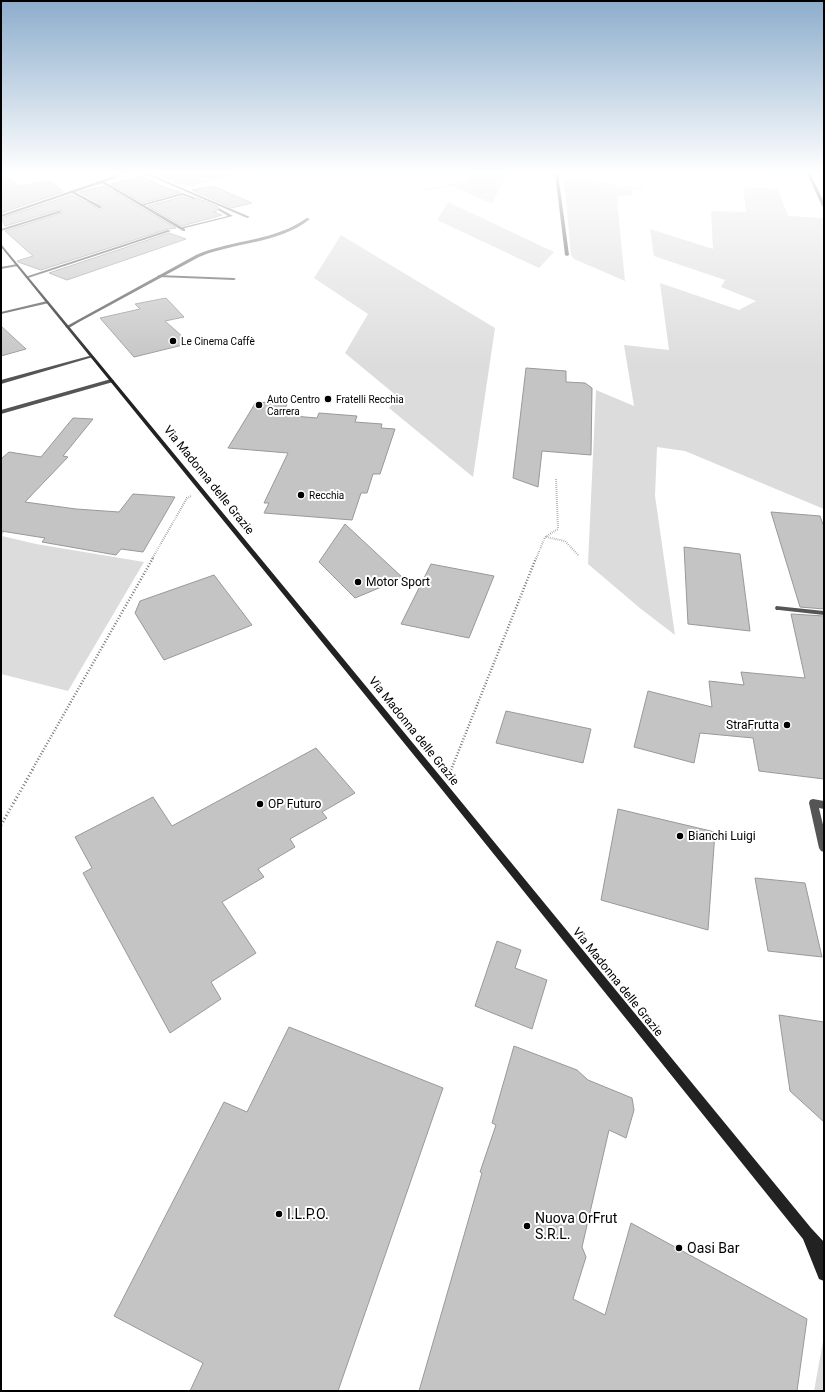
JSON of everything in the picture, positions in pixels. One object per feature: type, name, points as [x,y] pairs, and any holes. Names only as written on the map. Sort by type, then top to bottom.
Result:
[{"type":"street","points":[[26,277],[147,238]]},
{"type":"street","points":[[67,327],[184,262],[204,253],[268,238]]},
{"type":"street","points":[[565,238],[567,255]]},
{"type":"street","name":"Via Madonna delle Grazie","points":[[1,245],[91,357],[203,491],[442,784],[806,1233]]},
{"type":"street","points":[[1,268],[17,265]]},
{"type":"street","points":[[159,276],[234,280]]},
{"type":"street","points":[[1,313],[47,302]]},
{"type":"street","points":[[1,382],[91,357]]},
{"type":"street","points":[[1,412],[111,381]]},
{"type":"street","points":[[779,608],[824,613]]},
{"type":"street","points":[[824,805],[813,803],[824,848]]},
{"type":"street","points":[[806,1233],[824,1252]]},
{"type":"street","points":[[806,1233],[824,1274]]},
{"type":"path","points":[[442,784],[453,767],[545,537],[558,529],[556,478]]},
{"type":"path","points":[[1,825],[187,498],[203,491]]},
{"type":"path","points":[[545,537],[564,541],[578,555]]},
{"type":"shaded area","points":[[339,238],[346,238],[495,328],[473,477],[389,408],[398,397],[345,353],[368,314],[314,278]]},
{"type":"shaded area","points":[[475,238],[524,238],[554,252],[539,268]]},
{"type":"shaded area","points":[[569,238],[621,238],[625,281],[574,259],[571,255]]},
{"type":"shaded area","points":[[651,238],[678,238],[713,249],[712,238],[824,238],[824,509],[685,451],[657,447],[655,496],[675,635],[641,609],[588,564],[596,390],[634,406],[624,345],[669,350],[660,283],[739,310],[756,301],[721,287],[725,280],[654,256]]},
{"type":"shaded area","points":[[11,518],[2,536],[36,544],[144,562],[68,691],[1,674],[1,520]]},
{"type":"shaded area","points":[[824,1336],[824,1391],[814,1391]]},
{"type":"building","points":[[13,238],[140,238],[41,270],[17,261],[33,256]]},
{"type":"building","points":[[154,238],[186,239],[67,280],[49,273]]},
{"type":"building","points":[[166,298],[184,317],[165,321],[184,338],[181,339],[187,344],[134,357],[100,318],[140,309],[135,304]]},
{"type":"building","points":[[1,326],[26,349],[1,356]]},
{"type":"building","points":[[526,368],[566,371],[566,382],[585,383],[592,388],[591,455],[542,451],[538,487],[513,478]]},
{"type":"building","points":[[256,402],[287,404],[282,415],[317,418],[319,413],[357,416],[355,422],[382,424],[381,428],[395,429],[380,474],[373,474],[367,493],[361,493],[352,520],[264,513],[269,503],[264,503],[288,453],[228,448]]},
{"type":"building","points":[[73,418],[93,419],[63,456],[68,457],[25,502],[76,509],[119,512],[133,494],[175,497],[143,552],[121,549],[116,555],[42,542],[45,538],[1,531],[1,459],[9,452],[41,457]]},
{"type":"building","points":[[771,512],[820,516],[824,527],[824,609],[800,607]]},
{"type":"building","points":[[345,524],[403,578],[355,598],[319,562]]},
{"type":"building","points":[[684,547],[740,554],[750,631],[688,624]]},
{"type":"building","points":[[431,564],[494,576],[469,638],[401,624]]},
{"type":"building","points":[[214,575],[252,625],[164,660],[135,613],[140,601]]},
{"type":"building","name":"StraFrutta","points":[[791,614],[824,616],[824,779],[759,771],[753,738],[700,733],[694,763],[634,747],[648,691],[712,707],[709,681],[744,685],[741,672],[805,678]]},
{"type":"building","points":[[506,711],[591,729],[583,763],[496,743]]},
{"type":"building","points":[[316,748],[355,793],[322,812],[327,818],[290,839],[295,847],[258,869],[264,877],[222,902],[256,953],[211,982],[221,999],[170,1033],[83,873],[92,868],[75,837],[153,797],[172,826]]},
{"type":"building","points":[[618,809],[715,832],[708,930],[601,900]]},
{"type":"building","points":[[755,878],[805,883],[822,957],[768,951]]},
{"type":"building","points":[[497,941],[521,950],[515,968],[547,980],[532,1029],[475,1006]]},
{"type":"building","points":[[779,1015],[824,1022],[824,1122],[790,1091]]},
{"type":"building","points":[[289,1027],[443,1088],[338,1391],[190,1391],[203,1363],[114,1316],[224,1102],[247,1112]]},
{"type":"building","name":"Nuova OrFrut S.R.L.","points":[[514,1046],[577,1070],[588,1080],[632,1098],[634,1110],[626,1138],[609,1130],[582,1247],[586,1257],[573,1299],[605,1315],[631,1223],[807,1319],[797,1391],[419,1391],[482,1173],[480,1172],[496,1125],[492,1123]]},
{"type":"place","name":"Le Cinema Caffè","points":[[173,341]]},
{"type":"place","name":"Fratelli Recchia","points":[[328,399]]},
{"type":"place","name":"Auto Centro Carrera","points":[[259,405]]},
{"type":"place","name":"Recchia","points":[[301,495]]},
{"type":"place","name":"Motor Sport","points":[[358,582]]},
{"type":"place","name":"StraFrutta","points":[[787,725]]},
{"type":"place","name":"OP Futuro","points":[[260,804]]},
{"type":"place","name":"Bianchi Luigi","points":[[680,836]]},
{"type":"place","name":"I.L.P.O.","points":[[279,1214]]},
{"type":"place","name":"Nuova OrFrut S.R.L.","points":[[527,1226]]},
{"type":"place","name":"Oasi Bar","points":[[679,1248]]}]
